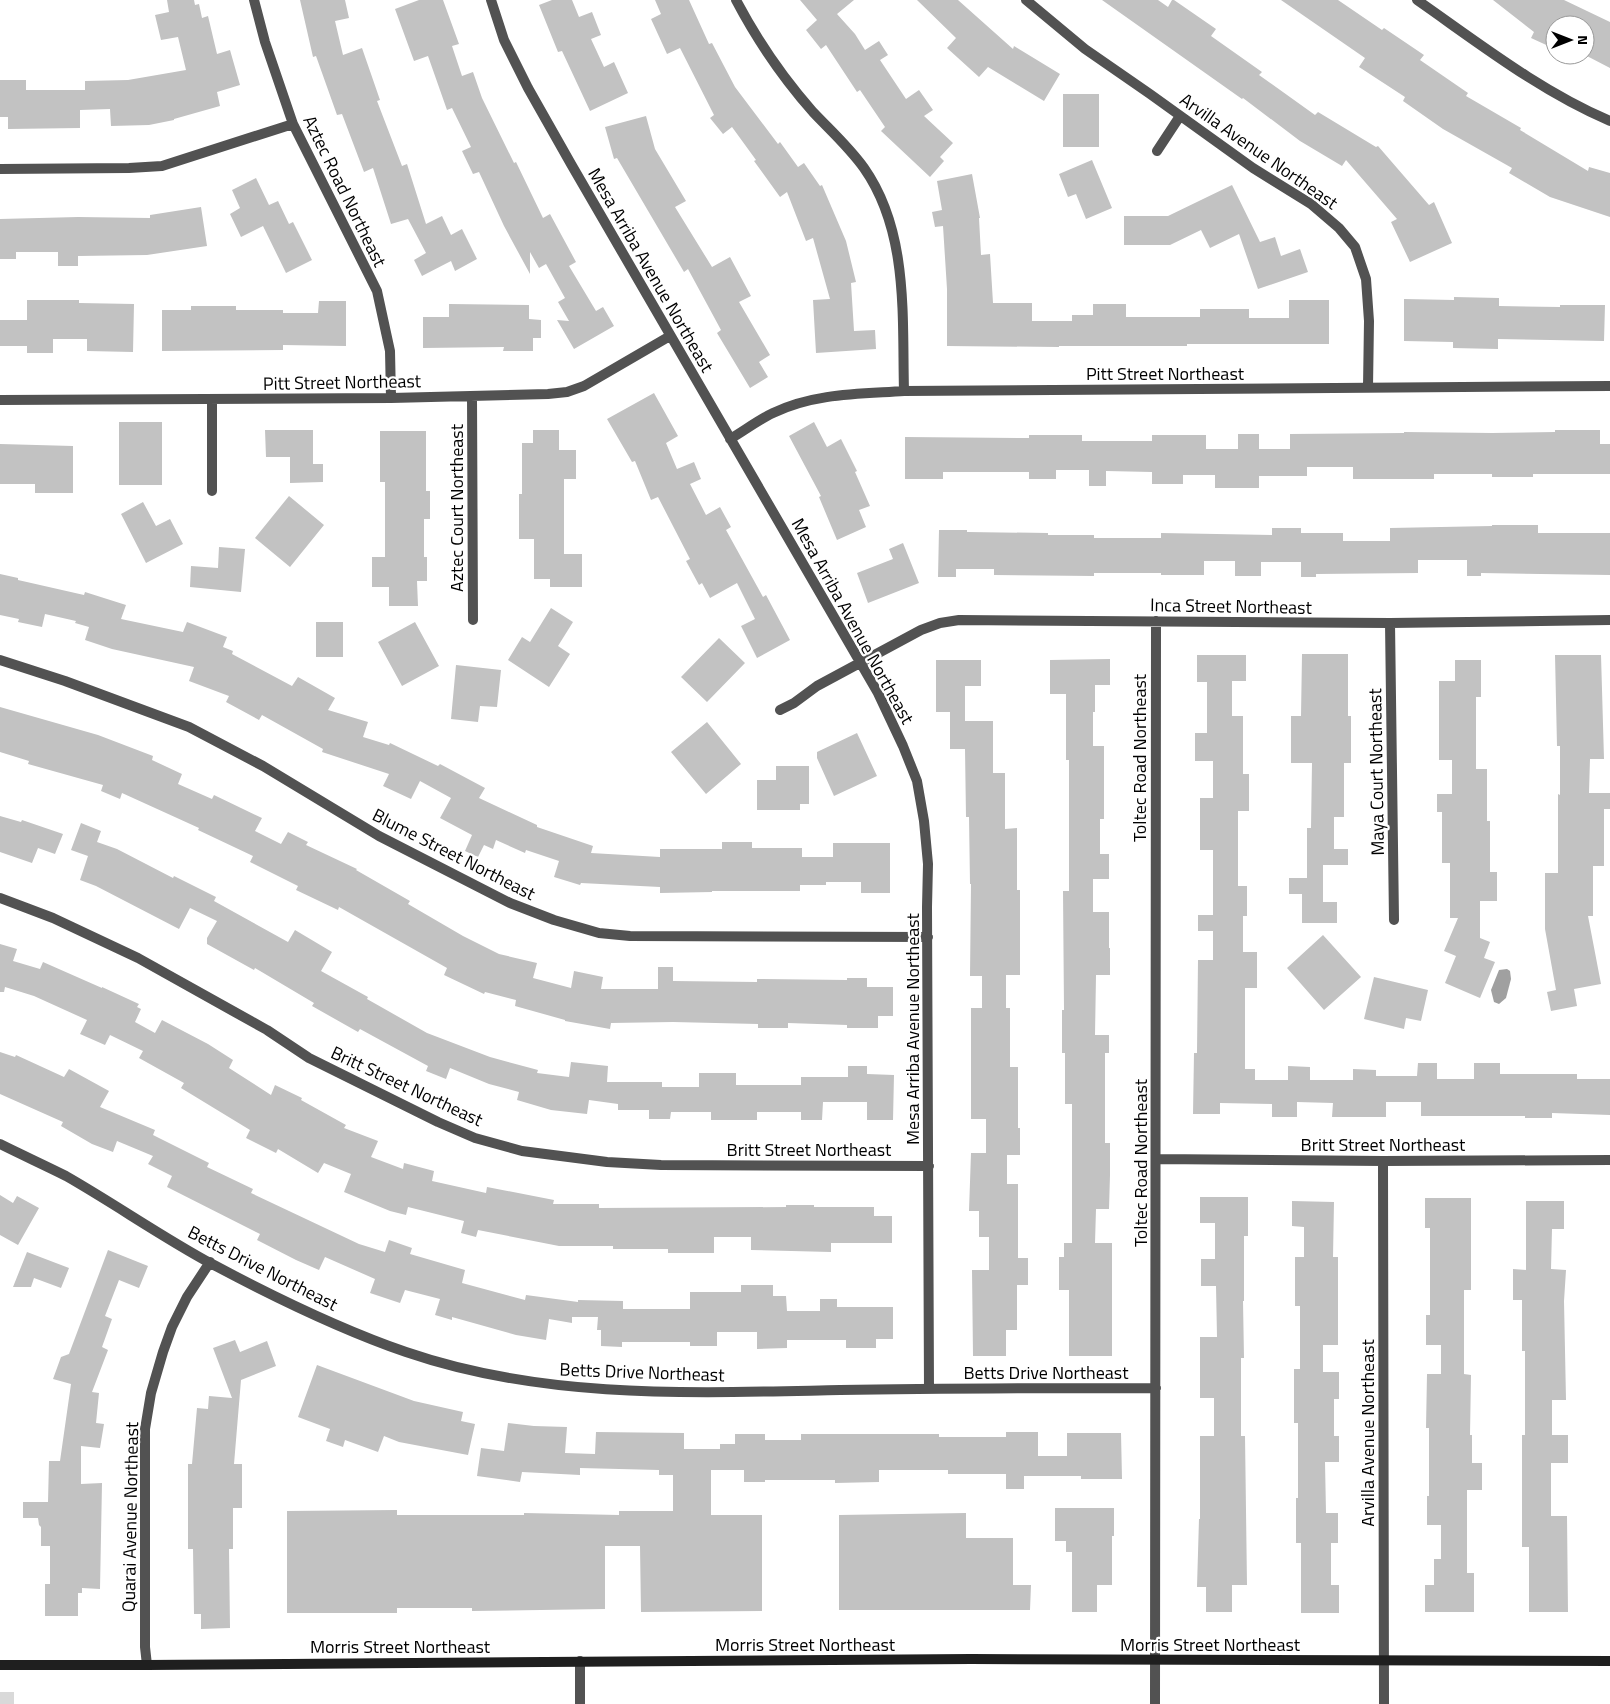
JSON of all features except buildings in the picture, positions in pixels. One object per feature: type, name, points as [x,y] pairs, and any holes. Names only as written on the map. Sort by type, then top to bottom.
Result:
[{"type":"street","name":"Aztec Road Northeast","points":[[254,0],[265,42],[293,124],[376,291],[390,351],[390,398]]},
{"type":"street","name":"Mesa Arriba Avenue Northeast","points":[[491,0],[504,40],[528,88],[670,336],[861,662],[903,746],[916,781],[924,821],[928,864],[929,1389]]},
{"type":"street","points":[[736,0],[775,65],[864,168],[882,200],[890,221],[901,284],[904,391]]},
{"type":"street","name":"Arvilla Avenue Northeast","points":[[1026,0],[1085,49],[1253,168],[1312,204],[1340,228],[1355,247],[1366,279],[1369,321],[1368,388]]},
{"type":"street","points":[[1418,0],[1535,82],[1574,104],[1610,121]]},
{"type":"street","points":[[1157,151],[1180,116]]},
{"type":"street","points":[[0,169],[162,166],[293,124]]},
{"type":"street","name":"Pitt Street Northeast","points":[[0,400],[212,400],[548,394],[567,392],[584,386],[670,336]]},
{"type":"street","name":"Pitt Street Northeast","points":[[730,439],[773,413],[803,403],[832,396],[904,391],[1610,386]]},
{"type":"street","name":"Aztec Court Northeast","points":[[472,396],[473,620]]},
{"type":"street","points":[[212,400],[212,491]]},
{"type":"street","name":"Inca Street Northeast","points":[[780,710],[861,662],[921,630],[940,623],[959,620],[1390,623],[1610,620]]},
{"type":"street","name":"Toltec Road Northeast","points":[[1155,1704],[1156,621]]},
{"type":"street","name":"Maya Court Northeast","points":[[1390,623],[1394,920]]},
{"type":"street","name":"Blume Street Northeast","points":[[0,660],[65,681],[189,727],[263,766],[379,836],[510,903],[554,920],[599,933],[630,936],[928,937]]},
{"type":"street","name":"Britt Street Northeast","points":[[0,898],[53,918],[138,958],[267,1030],[310,1058],[438,1122],[484,1140],[522,1151],[634,1164],[929,1166]]},
{"type":"street","name":"Betts Drive Northeast","points":[[0,1144],[64,1176],[210,1262],[294,1306],[405,1352],[464,1368],[561,1386],[602,1390],[679,1393],[1156,1388]]},
{"type":"street","name":"Britt Street Northeast","points":[[1156,1159],[1610,1160]]},
{"type":"street","name":"Arvilla Avenue Northeast","points":[[1383,1161],[1384,1704]]},
{"type":"street","name":"Quarai Avenue Northeast","points":[[147,1665],[145,1647],[145,1429],[151,1393],[162,1352],[187,1297],[210,1262]]},
{"type":"street","name":"Morris Street Northeast","points":[[0,1665],[951,1659],[1610,1661]]},
{"type":"street","points":[[580,1661],[580,1704]]},
{"type":"shaded area","points":[[1507,969],[1510,971],[1511,979],[1506,998],[1499,1004],[1494,1002],[1491,990],[1499,970]]},
{"type":"shaded area","points":[[0,1692],[14,1692],[14,1704],[0,1704]]}]
